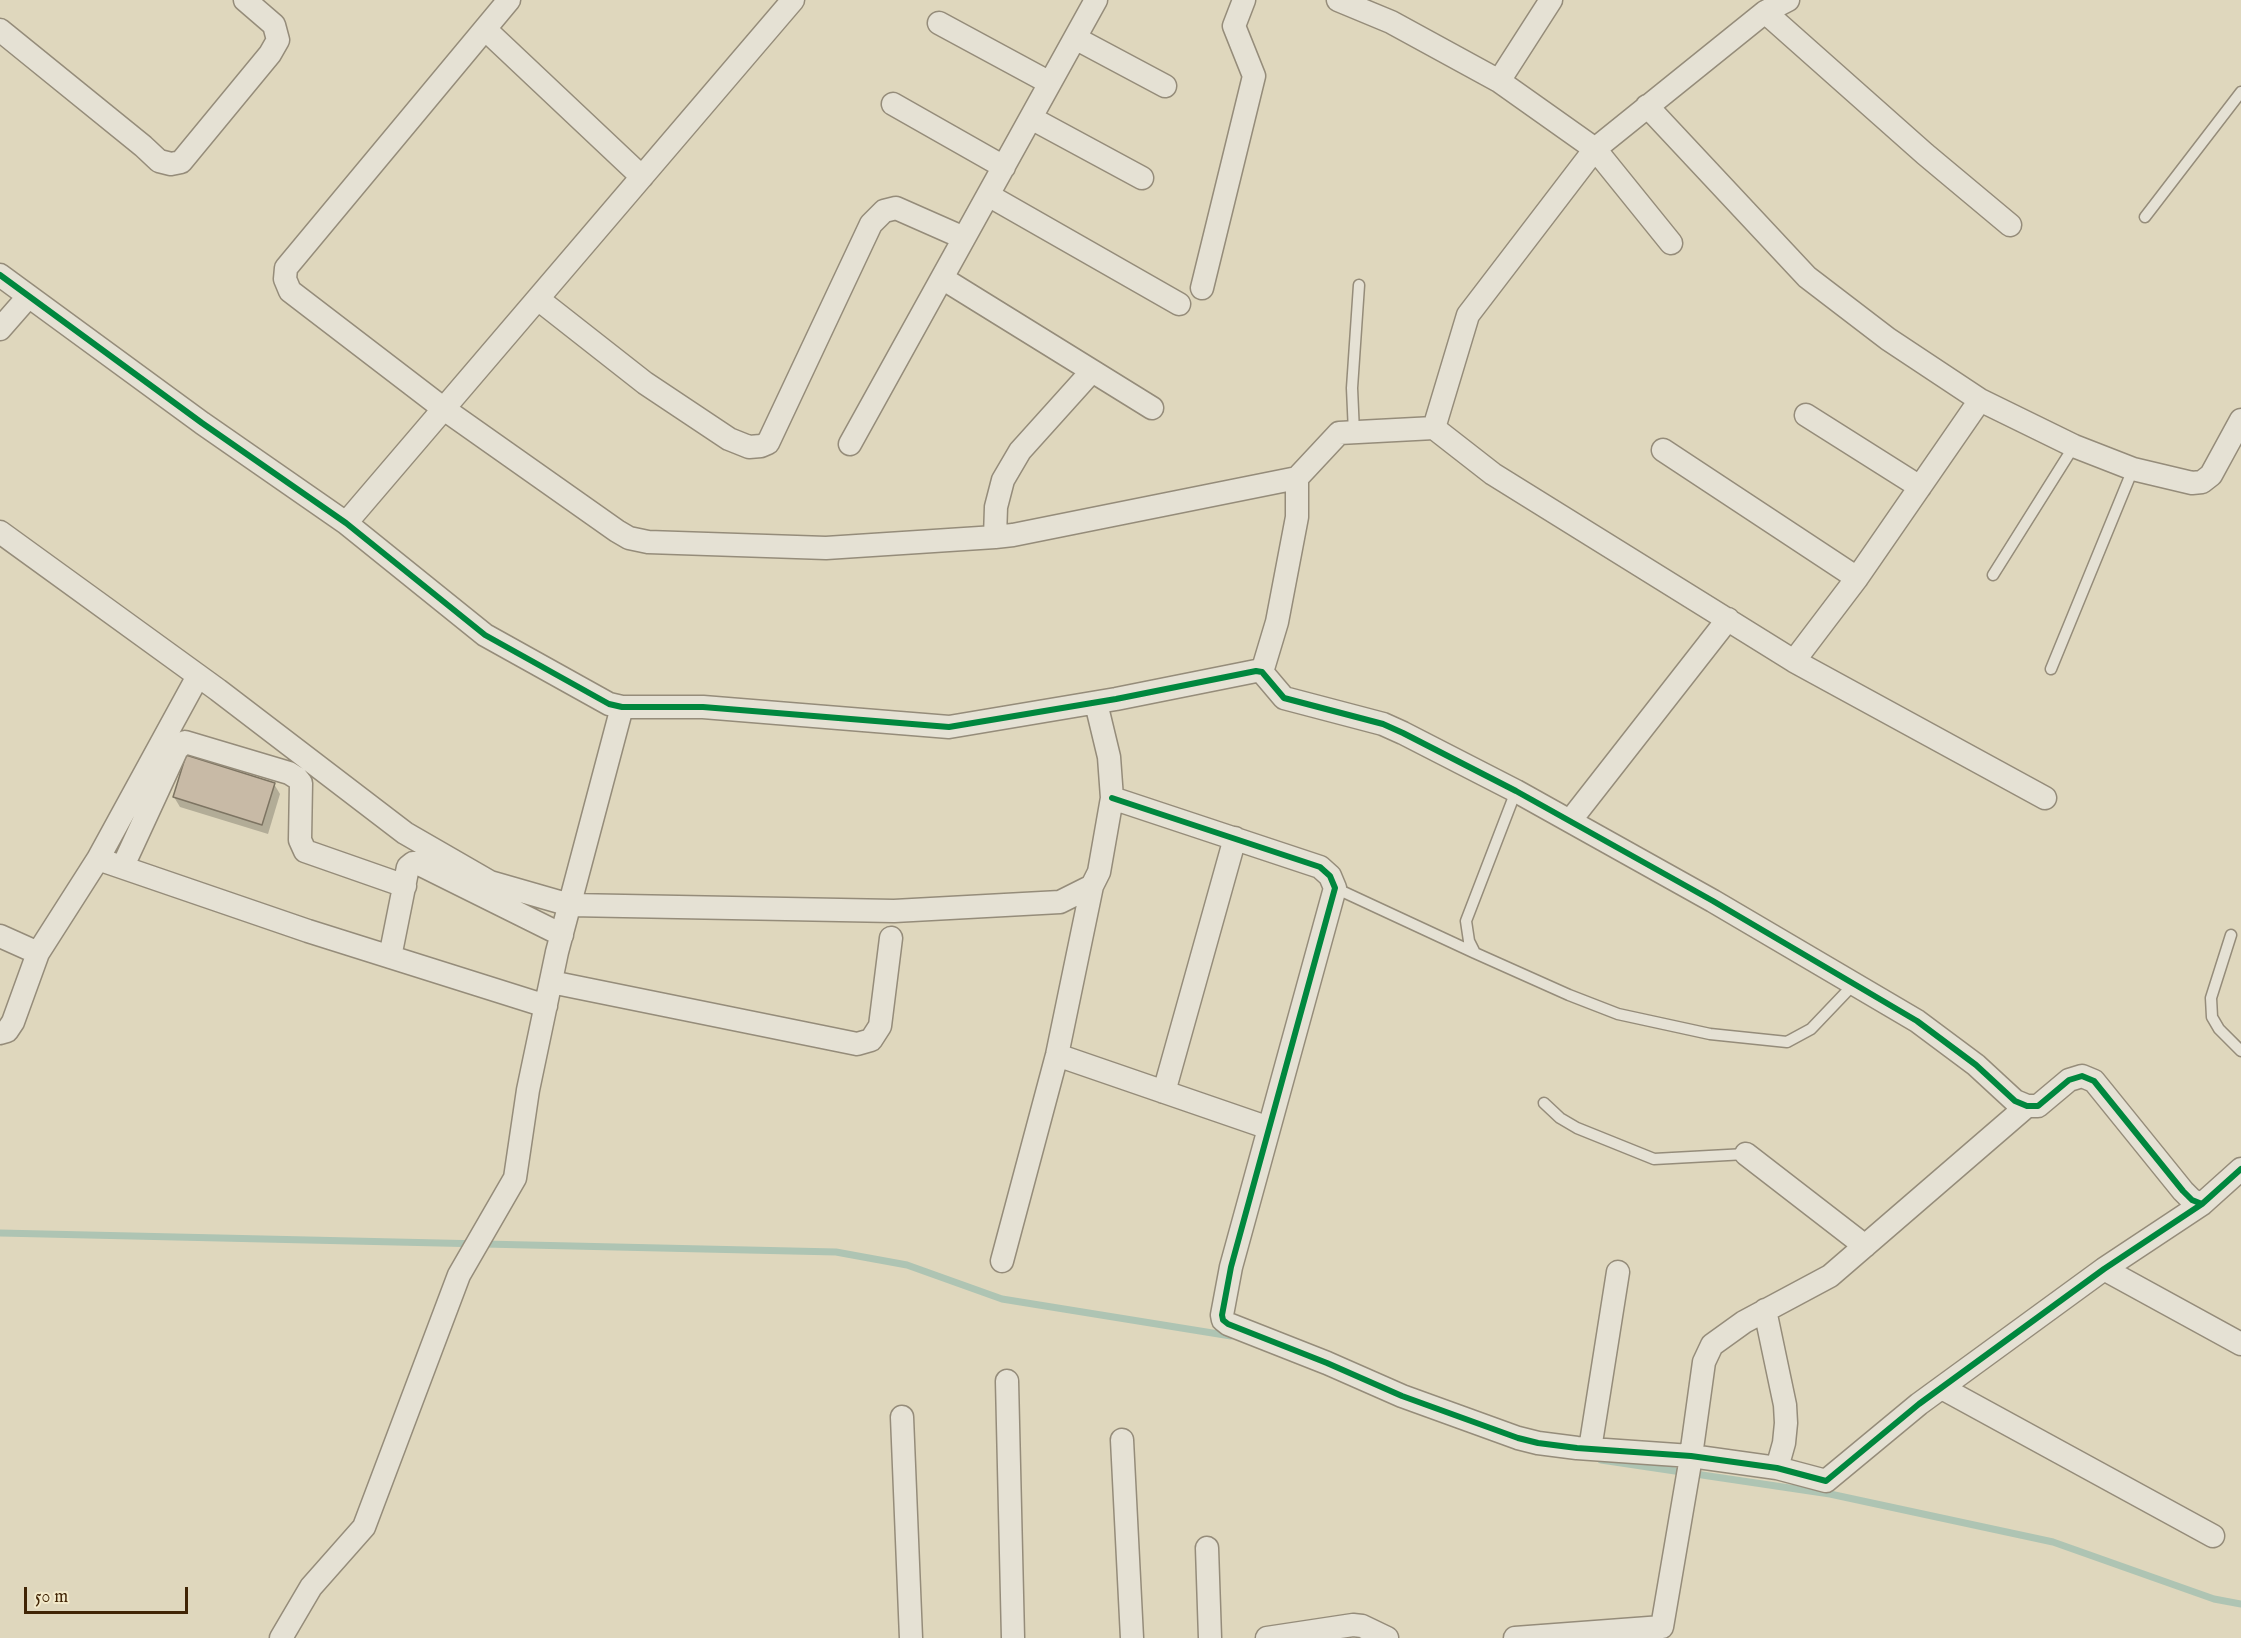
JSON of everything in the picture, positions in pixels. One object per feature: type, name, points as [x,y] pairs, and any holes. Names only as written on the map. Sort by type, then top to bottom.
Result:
[{"type":"street","points":[[0,30],[159,161],[171,164],[181,162],[270,54],[278,40],[274,25],[245,0]]},
{"type":"street","points":[[509,0],[286,268],[285,279],[290,291],[444,409],[629,538],[648,542],[826,548],[1013,535],[1297,478],[1339,434],[1434,428],[1493,474],[1794,661],[2045,798]]},
{"type":"street","points":[[346,523],[793,0]]},
{"type":"street","points":[[1202,288],[1254,76],[1234,26],[1244,0]]},
{"type":"street","points":[[1338,0],[1391,22],[1499,81],[1595,149],[1671,243]]},
{"type":"street","points":[[1499,81],[1551,0]]},
{"type":"street","points":[[1434,428],[1468,315],[1595,149],[1765,12],[1788,0]]},
{"type":"street","points":[[850,444],[1075,38],[1087,3]]},
{"type":"street","points":[[1765,12],[1925,154],[2010,225]]},
{"type":"street","points":[[939,23],[1050,83]]},
{"type":"street","points":[[485,29],[642,177]]},
{"type":"street","points":[[1075,38],[1165,86]]},
{"type":"street","points":[[893,104],[1004,167]]},
{"type":"street","points":[[1647,106],[1806,277],[1888,339],[1980,400],[2074,446],[2133,469],[2192,483],[2202,482],[2211,475],[2241,420]]},
{"type":"street","points":[[1031,118],[1142,178]]},
{"type":"street","points":[[988,195],[1179,304]]},
{"type":"street","points":[[538,299],[645,383],[729,440],[749,447],[761,446],[768,442],[871,224],[884,211],[896,208],[964,238]]},
{"type":"street","points":[[0,275],[193,416],[346,523],[485,635],[609,704],[622,707],[703,707],[949,727],[1096,703],[1256,671],[1262,672],[1284,698],[1383,723],[1516,791],[1713,901],[1917,1021],[1976,1065],[2015,1101],[2027,1106],[2038,1106],[2069,1080],[2082,1076],[2094,1081],[2183,1191],[2192,1200],[2202,1204]]},
{"type":"street","points":[[942,278],[1152,408]]},
{"type":"street","points":[[0,329],[28,297]]},
{"type":"street","points":[[995,537],[996,507],[1003,480],[1020,452],[1092,371]]},
{"type":"street","points":[[1794,661],[1857,578],[1980,400]]},
{"type":"street","points":[[1806,415],[1920,487]]},
{"type":"street","points":[[1663,450],[1857,578]]},
{"type":"street","points":[[1262,672],[1277,622],[1297,517],[1297,478]]},
{"type":"street","points":[[0,532],[198,676],[405,834],[490,882],[570,905],[894,911],[1060,902],[1092,886]]},
{"type":"street","points":[[1570,821],[1728,620]]},
{"type":"street","points":[[0,1033],[7,1031],[13,1022],[38,953],[98,859],[198,676]]},
{"type":"street","points":[[1002,1261],[1057,1055],[1092,886],[1099,872],[1112,798],[1109,757],[1096,703]]},
{"type":"street","points":[[281,1638],[311,1587],[364,1527],[459,1275],[515,1178],[528,1090],[551,982],[622,707]]},
{"type":"street","points":[[123,866],[177,749],[184,742],[289,773],[297,778],[301,783],[300,840],[305,851],[405,886]]},
{"type":"street","points":[[1112,798],[1320,867],[1330,876],[1335,888],[1231,1267],[1222,1315],[1228,1324],[1327,1363],[1402,1396],[1518,1438],[1538,1443],[1777,1468],[1826,1480],[1918,1404],[2104,1269],[2202,1204],[2241,1169]]},
{"type":"street","points":[[1164,1092],[1235,838]]},
{"type":"street","points":[[98,859],[308,931],[546,1006]]},
{"type":"street","points":[[390,957],[408,867],[413,863],[562,936]]},
{"type":"street","points":[[0,936],[38,953]]},
{"type":"street","points":[[551,982],[857,1044],[871,1040],[880,1026],[891,938]]},
{"type":"street","points":[[1057,1055],[1269,1128]]},
{"type":"street","points":[[1515,1638],[1663,1633],[1704,1362],[1712,1345],[1744,1322],[1830,1276],[2027,1106]]},
{"type":"street","points":[[1746,1154],[1865,1246]]},
{"type":"street","points":[[2104,1269],[2241,1344]]},
{"type":"street","points":[[1590,1449],[1618,1272]]},
{"type":"street","points":[[1765,1310],[1785,1405],[1785,1433],[1777,1468]]},
{"type":"street","points":[[1007,1381],[1013,1638]]},
{"type":"street","points":[[1942,1388],[2213,1536]]},
{"type":"street","points":[[902,1417],[911,1638]]},
{"type":"street","points":[[1122,1440],[1132,1638]]},
{"type":"street","points":[[1207,1548],[1210,1638]]},
{"type":"street","points":[[1267,1638],[1353,1625],[1362,1626],[1387,1638]]},
{"type":"lane","points":[[2145,217],[2241,92]]},
{"type":"lane","points":[[1354,433],[1352,388],[1359,285]]},
{"type":"lane","points":[[1993,575],[2074,446]]},
{"type":"lane","points":[[2051,669],[2133,469]]},
{"type":"lane","points":[[1475,953],[1468,941],[1467,921],[1516,791]]},
{"type":"lane","points":[[1335,888],[1569,995],[1618,1014],[1710,1034],[1787,1042],[1811,1029],[1853,985]]},
{"type":"lane","points":[[2231,934],[2211,998],[2212,1017],[2219,1029],[2241,1051]]},
{"type":"lane","points":[[1544,1103],[1560,1118],[1577,1128],[1654,1159],[1746,1154]]},
{"type":"building","points":[[186,755],[275,783],[262,825],[173,797]]},
{"type":"waterway","points":[[0,1233],[836,1252],[907,1265],[1002,1299],[1231,1336]]},
{"type":"waterway","points":[[1601,1460],[1830,1494],[2053,1542],[2214,1599],[2241,1604]]},
{"type":"cycle path","points":[[0,275],[202,423],[346,523],[485,635],[609,704],[622,707],[703,707],[949,727],[1116,699],[1256,671],[1262,672],[1284,698],[1383,724],[1403,733],[1516,791],[1713,901],[1917,1021],[1976,1065],[2015,1101],[2027,1106],[2038,1106],[2069,1080],[2082,1076],[2094,1081],[2183,1191],[2192,1200],[2202,1204]]},
{"type":"cycle path","points":[[1112,798],[1320,867],[1330,876],[1335,888],[1231,1267],[1223,1320],[1402,1396],[1518,1438],[1577,1448],[1691,1456],[1777,1468],[1826,1481],[1919,1404],[2104,1269],[2202,1204],[2241,1169]]}]
